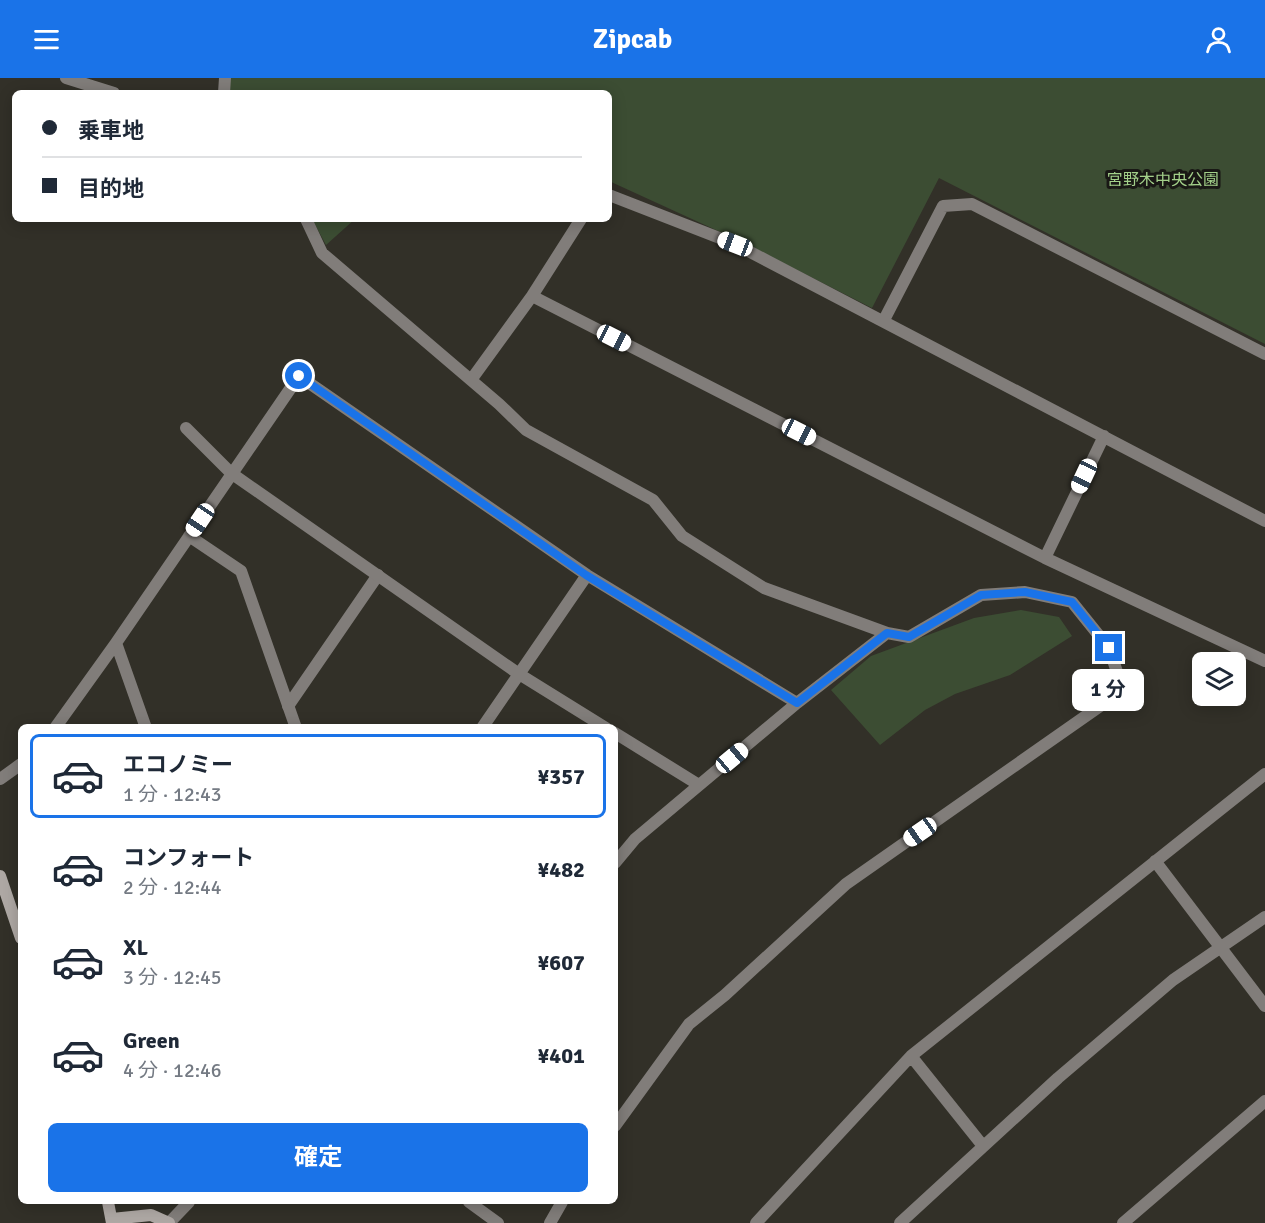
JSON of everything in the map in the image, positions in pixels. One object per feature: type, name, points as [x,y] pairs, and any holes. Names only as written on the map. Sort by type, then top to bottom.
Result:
[{"type":"street","points":[[66,78],[104,90]]},
{"type":"street","points":[[612,196],[735,244],[1265,521]]},
{"type":"street","points":[[884,320],[943,206],[972,204],[1265,354]]},
{"type":"street","points":[[307,222],[322,253],[526,430],[653,500],[682,536],[764,588],[887,633],[909,637],[981,595],[1025,592],[1072,602],[1109,648],[1123,690],[846,884],[725,995],[689,1024],[618,1122]]},
{"type":"street","points":[[471,380],[532,296],[580,222]]},
{"type":"street","points":[[532,296],[1046,558],[1265,661]]},
{"type":"street","points":[[58,724],[299,376],[586,575],[797,703]]},
{"type":"street","points":[[186,428],[231,473],[519,674],[600,724]]},
{"type":"street","points":[[1046,558],[1104,436]]},
{"type":"street","points":[[189,536],[241,571],[295,724]]},
{"type":"street","points":[[288,706],[378,575]]},
{"type":"street","points":[[485,724],[586,575]]},
{"type":"street","points":[[618,859],[635,839],[699,785],[797,703],[887,633]]},
{"type":"street","points":[[116,643],[145,724]]},
{"type":"street","points":[[618,735],[699,785]]},
{"type":"street","points":[[0,779],[18,766]]},
{"type":"street","points":[[756,1223],[911,1056],[1265,774]]},
{"type":"street","points":[[1155,861],[1265,1006]]},
{"type":"street","points":[[0,876],[18,929]]},
{"type":"street","points":[[900,1223],[1058,1078],[1173,980],[1265,917]]},
{"type":"street","points":[[911,1056],[983,1146]]},
{"type":"street","points":[[1123,1223],[1265,1101]]},
{"type":"street","points":[[108,1204],[112,1221],[151,1215],[169,1223],[187,1204]]},
{"type":"street","points":[[472,1204],[498,1223]]},
{"type":"street","points":[[550,1223],[561,1204]]},
{"type":"green space","name":"宮野木中央公園","points":[[230,78],[1265,78],[1265,344],[939,178],[872,308],[740,241],[612,182],[612,90],[229,90]]},
{"type":"green space","points":[[314,222],[352,222],[326,245]]},
{"type":"green space","points":[[1021,610],[1059,617],[1072,636],[1010,675],[955,694],[925,710],[880,745],[831,690],[871,656],[974,618]]},
{"type":"route","points":[[299,376],[586,575],[797,703],[887,633],[909,637],[981,595],[1025,592],[1072,602],[1109,648]]}]
